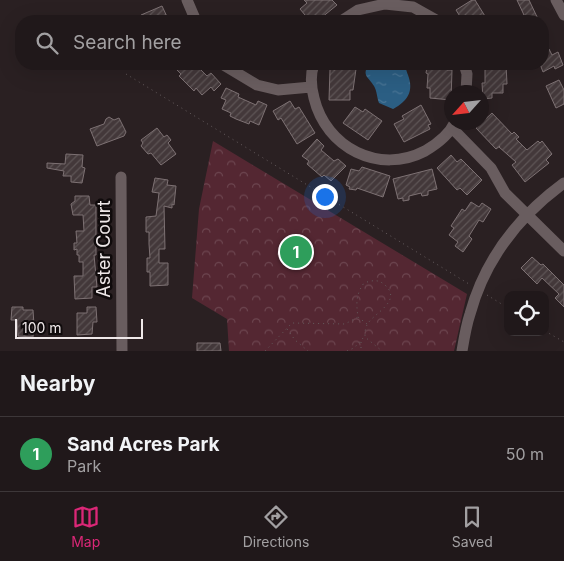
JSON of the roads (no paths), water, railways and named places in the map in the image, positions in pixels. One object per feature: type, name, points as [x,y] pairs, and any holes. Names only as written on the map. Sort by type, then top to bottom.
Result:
[{"type":"street","points":[[187,0],[193,15]]},
{"type":"street","points":[[556,0],[564,15]]},
{"type":"street","points":[[350,15],[358,10],[385,4],[413,7],[427,15]]},
{"type":"street","points":[[232,70],[257,85],[278,90],[312,88]]},
{"type":"street","points":[[314,70],[312,88],[317,112],[334,138],[358,154],[387,160],[414,157],[436,145],[450,130]]},
{"type":"street","points":[[466,70],[467,85]]},
{"type":"street","points":[[458,130],[491,168],[505,193],[564,251]]},
{"type":"street","name":"Aster Court","points":[[121,177],[122,351]]},
{"type":"street","points":[[462,351],[469,314],[492,260],[508,235],[547,196],[564,183]]},
{"type":"water","points":[[406,70],[410,81],[410,91],[403,103],[393,109],[379,103],[375,88],[366,71]]},
{"type":"place","name":"Sand Acres Park","points":[[296,252]]}]
